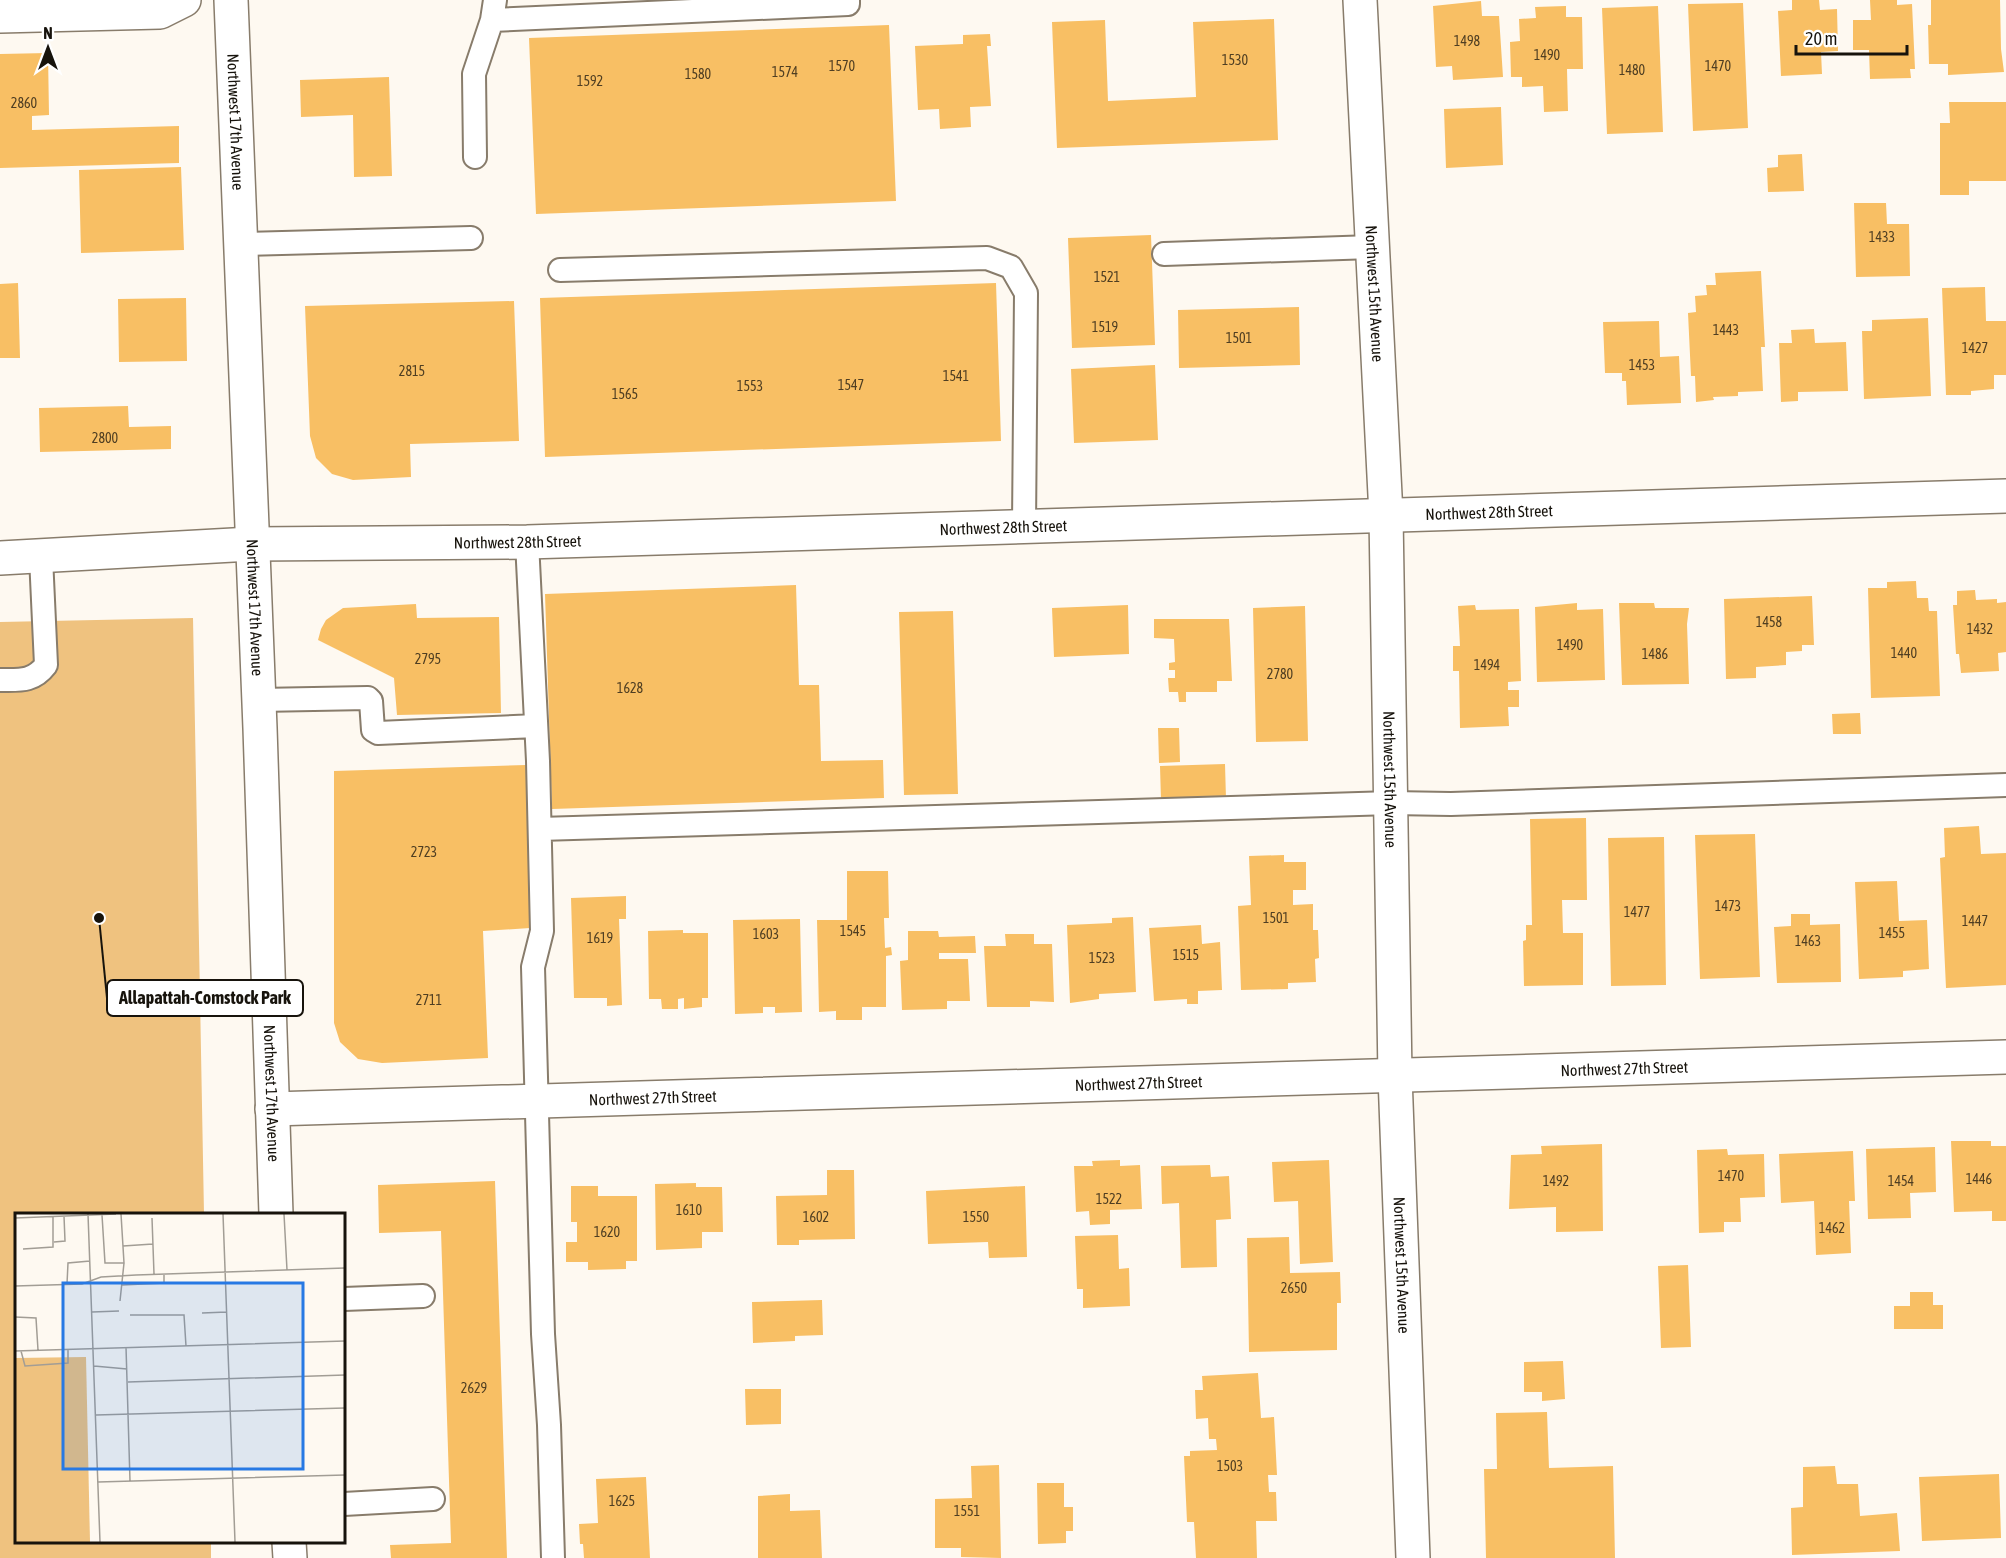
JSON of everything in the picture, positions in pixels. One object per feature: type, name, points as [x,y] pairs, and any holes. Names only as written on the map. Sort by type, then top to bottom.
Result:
[{"type":"street","points":[[20,10],[160,12],[184,0]]},
{"type":"street","name":"Northwest 17th Avenue","points":[[231,0],[259,700],[276,1213]]},
{"type":"street","name":"Northwest 15th Avenue","points":[[1360,0],[1386,515],[1395,1076],[1413,1558]]},
{"type":"street","name":"Northwest 28th Street","points":[[0,558],[251,544],[527,542],[2006,496]]},
{"type":"street","name":"Northwest 27th Street","points":[[272,1110],[2006,1057]]},
{"type":"street","points":[[289,1543],[290,1558]]},
{"type":"lane","points":[[475,157],[474,74],[493,10],[848,4],[848,0]]},
{"type":"lane","points":[[240,244],[471,238]]},
{"type":"lane","points":[[1164,254],[1372,247]]},
{"type":"lane","points":[[560,270],[987,258],[1011,267],[1026,293],[1024,526]]},
{"type":"lane","points":[[527,542],[540,829],[542,931],[533,967],[543,1334],[549,1425],[553,1558]]},
{"type":"lane","points":[[0,681],[38,676],[46,665],[41,557]]},
{"type":"lane","points":[[259,700],[368,698],[371,701],[373,730],[378,733],[536,726]]},
{"type":"lane","points":[[540,829],[1391,803],[1451,804],[2006,785]]},
{"type":"lane","points":[[345,1299],[423,1296]]},
{"type":"lane","points":[[345,1504],[433,1499]]},
{"type":"shaded area","points":[[193,618],[204,1213],[15,1213],[15,1543],[211,1543],[211,1558],[0,1558],[0,622]]},
{"type":"building","points":[[1792,0],[1819,0],[1820,10],[1837,9],[1838,51],[1821,52],[1822,74],[1781,76],[1778,11],[1792,10]]},
{"type":"building","points":[[1870,0],[1897,0],[1897,5],[1912,4],[1915,69],[1910,69],[1911,78],[1870,79],[1869,50],[1853,50],[1853,20],[1871,20]]},
{"type":"building","points":[[1931,0],[2000,0],[2004,72],[1948,75],[1948,64],[1929,64],[1928,25],[1931,25]]},
{"type":"building","points":[[1481,1],[1482,16],[1499,16],[1503,77],[1453,80],[1452,66],[1436,67],[1433,6]]},
{"type":"building","points":[[1743,3],[1748,128],[1693,131],[1688,4]]},
{"type":"building","points":[[1566,6],[1566,17],[1582,17],[1583,69],[1567,69],[1568,111],[1544,112],[1543,86],[1522,87],[1522,77],[1511,77],[1510,42],[1520,41],[1519,19],[1536,18],[1535,7]]},
{"type":"building","points":[[1658,6],[1663,132],[1607,134],[1602,8]]},
{"type":"building","points":[[1274,19],[1278,140],[1057,148],[1052,22],[1105,20],[1108,101],[1196,97],[1193,22]]},
{"type":"building","points":[[889,25],[896,201],[536,214],[529,38]]},
{"type":"building","points":[[990,34],[991,46],[987,46],[991,106],[970,107],[971,127],[940,129],[939,109],[918,110],[915,46],[963,44],[963,35]]},
{"type":"building","points":[[48,53],[49,115],[32,116],[32,130],[179,126],[179,163],[0,168],[0,54]]},
{"type":"building","points":[[389,77],[392,176],[354,177],[353,115],[301,117],[300,80]]},
{"type":"building","points":[[1949,102],[2006,102],[2006,181],[1969,181],[1969,195],[1940,195],[1940,123],[1950,123]]},
{"type":"building","points":[[1501,107],[1503,165],[1446,168],[1444,109]]},
{"type":"building","points":[[1802,154],[1804,191],[1768,192],[1767,168],[1778,167],[1778,155]]},
{"type":"building","points":[[181,167],[184,250],[81,253],[79,170]]},
{"type":"building","points":[[1854,203],[1886,203],[1887,224],[1909,224],[1910,276],[1856,277]]},
{"type":"building","points":[[1151,235],[1155,345],[1072,348],[1068,238]]},
{"type":"building","points":[[1761,271],[1765,347],[1761,347],[1763,391],[1738,392],[1738,396],[1713,397],[1714,400],[1696,402],[1695,376],[1691,376],[1688,313],[1696,312],[1695,296],[1707,295],[1706,285],[1716,285],[1715,273]]},
{"type":"building","points":[[18,283],[20,358],[0,358],[0,284]]},
{"type":"building","points":[[996,283],[1001,441],[545,457],[540,298]]},
{"type":"building","points":[[1985,287],[1986,321],[2006,321],[2006,375],[1994,375],[1994,389],[1971,391],[1971,395],[1946,395],[1942,288]]},
{"type":"building","points":[[186,298],[187,361],[119,362],[118,299]]},
{"type":"building","points":[[514,301],[519,441],[410,444],[411,477],[353,480],[332,474],[316,458],[310,436],[305,306]]},
{"type":"building","points":[[1299,307],[1300,365],[1179,368],[1178,310]]},
{"type":"building","points":[[1928,318],[1931,396],[1864,399],[1862,331],[1872,331],[1872,320]]},
{"type":"building","points":[[1659,321],[1660,357],[1679,356],[1681,403],[1627,405],[1626,381],[1622,381],[1622,373],[1605,373],[1603,322]]},
{"type":"building","points":[[1814,329],[1815,343],[1846,342],[1848,391],[1798,392],[1798,401],[1781,402],[1779,343],[1792,343],[1791,330]]},
{"type":"building","points":[[1155,365],[1158,440],[1074,443],[1071,369]]},
{"type":"building","points":[[128,406],[129,427],[171,426],[171,449],[40,452],[39,408]]},
{"type":"building","points":[[1916,581],[1917,598],[1928,598],[1929,611],[1937,611],[1940,696],[1871,698],[1868,588],[1887,588],[1887,582]]},
{"type":"building","points":[[796,585],[799,685],[819,685],[821,761],[883,760],[884,798],[552,809],[545,594]]},
{"type":"building","points":[[1975,590],[1976,600],[1997,599],[1997,603],[2006,602],[2006,652],[1998,653],[1999,671],[1961,673],[1959,654],[1956,654],[1953,605],[1957,605],[1957,591]]},
{"type":"building","points":[[1812,596],[1814,645],[1802,645],[1802,651],[1786,652],[1786,665],[1756,667],[1756,678],[1726,679],[1724,599]]},
{"type":"building","points":[[1577,603],[1577,610],[1603,609],[1605,680],[1537,682],[1535,607]]},
{"type":"building","points":[[1619,603],[1654,603],[1655,608],[1689,608],[1687,624],[1689,684],[1622,685]]},
{"type":"building","points":[[416,604],[417,618],[499,617],[501,713],[397,715],[394,678],[318,640],[326,620],[343,608]]},
{"type":"building","points":[[1128,605],[1129,654],[1054,657],[1052,608]]},
{"type":"building","points":[[1475,605],[1476,610],[1519,609],[1521,681],[1508,682],[1508,690],[1519,690],[1519,707],[1508,707],[1509,726],[1460,728],[1459,671],[1453,671],[1453,646],[1460,646],[1458,606]]},
{"type":"building","points":[[1305,606],[1308,741],[1256,742],[1253,608]]},
{"type":"building","points":[[953,611],[958,794],[904,795],[899,612]]},
{"type":"building","points":[[1154,619],[1229,619],[1232,681],[1217,681],[1217,692],[1186,692],[1186,702],[1179,702],[1178,692],[1169,692],[1168,678],[1175,678],[1175,670],[1169,670],[1169,663],[1175,662],[1174,639],[1154,638]]},
{"type":"building","points":[[1860,713],[1861,734],[1833,734],[1832,714]]},
{"type":"building","points":[[1158,728],[1179,728],[1180,762],[1159,763]]},
{"type":"building","points":[[1225,764],[1226,799],[1161,800],[1160,766]]},
{"type":"building","points":[[526,765],[530,928],[483,931],[488,1058],[382,1063],[358,1059],[340,1042],[334,1023],[334,771]]},
{"type":"building","points":[[1586,818],[1587,900],[1562,900],[1563,933],[1583,933],[1583,985],[1524,986],[1523,941],[1526,940],[1526,925],[1532,925],[1530,819]]},
{"type":"building","points":[[1979,826],[1981,854],[2006,853],[2006,985],[1946,988],[1940,858],[1945,857],[1944,828]]},
{"type":"building","points":[[1755,834],[1760,977],[1700,979],[1695,835]]},
{"type":"building","points":[[1664,837],[1666,985],[1611,986],[1608,838]]},
{"type":"building","points":[[1284,855],[1284,862],[1306,862],[1306,890],[1293,890],[1293,905],[1313,904],[1313,930],[1318,930],[1319,958],[1315,959],[1316,982],[1288,983],[1288,989],[1241,990],[1238,906],[1251,905],[1249,856]]},
{"type":"building","points":[[847,871],[888,871],[889,918],[884,918],[885,948],[891,947],[892,955],[886,956],[886,1007],[862,1007],[862,1020],[836,1020],[836,1011],[819,1012],[817,920],[847,920]]},
{"type":"building","points":[[1897,881],[1899,921],[1927,920],[1929,969],[1903,971],[1903,977],[1859,979],[1855,882]]},
{"type":"building","points":[[626,896],[626,919],[619,919],[622,1005],[607,1006],[607,998],[574,998],[571,898]]},
{"type":"building","points":[[1791,914],[1810,914],[1810,925],[1840,924],[1841,982],[1777,983],[1774,927],[1791,926]]},
{"type":"building","points":[[1133,917],[1136,992],[1099,994],[1099,999],[1070,1003],[1067,925],[1112,923],[1112,918]]},
{"type":"building","points":[[800,919],[802,1012],[775,1013],[775,1007],[763,1007],[763,1013],[735,1014],[733,920]]},
{"type":"building","points":[[1201,925],[1202,944],[1220,942],[1222,990],[1198,991],[1198,1004],[1187,1004],[1187,999],[1154,1001],[1149,928]]},
{"type":"building","points":[[683,930],[683,933],[708,933],[708,998],[702,998],[702,1007],[684,1009],[684,998],[678,999],[678,1009],[662,1009],[661,999],[649,999],[648,931]]},
{"type":"building","points":[[908,931],[938,931],[939,937],[975,936],[976,953],[939,953],[939,959],[968,959],[970,1001],[947,1001],[947,1009],[902,1010],[900,961],[908,960]]},
{"type":"building","points":[[1005,934],[1034,934],[1034,944],[1052,944],[1054,1002],[1030,1001],[1030,1007],[987,1007],[984,946],[1006,946]]},
{"type":"building","points":[[1951,1141],[1991,1141],[1991,1146],[2006,1146],[2006,1221],[1992,1221],[1992,1211],[1954,1212]]},
{"type":"building","points":[[1602,1144],[1603,1231],[1556,1232],[1556,1207],[1509,1209],[1511,1155],[1542,1154],[1541,1146]]},
{"type":"building","points":[[1935,1147],[1936,1192],[1910,1193],[1911,1218],[1868,1219],[1866,1149]]},
{"type":"building","points":[[1727,1149],[1728,1155],[1764,1154],[1765,1197],[1740,1198],[1741,1222],[1724,1222],[1724,1232],[1699,1233],[1697,1150]]},
{"type":"building","points":[[1853,1151],[1855,1201],[1849,1201],[1851,1253],[1816,1255],[1814,1201],[1781,1203],[1779,1154]]},
{"type":"building","points":[[1120,1160],[1120,1166],[1140,1165],[1142,1209],[1110,1210],[1110,1224],[1090,1225],[1089,1211],[1076,1212],[1074,1166],[1093,1166],[1092,1161]]},
{"type":"building","points":[[1329,1160],[1333,1262],[1300,1264],[1298,1201],[1274,1202],[1272,1162]]},
{"type":"building","points":[[1210,1165],[1211,1177],[1229,1176],[1231,1219],[1216,1220],[1217,1267],[1181,1268],[1179,1203],[1162,1204],[1161,1166]]},
{"type":"building","points":[[827,1170],[854,1170],[855,1239],[799,1240],[799,1245],[777,1245],[776,1196],[827,1195]]},
{"type":"building","points":[[495,1181],[507,1558],[391,1558],[390,1545],[451,1543],[441,1231],[379,1233],[378,1185]]},
{"type":"building","points":[[696,1183],[696,1187],[722,1187],[723,1232],[702,1232],[702,1248],[656,1250],[655,1184]]},
{"type":"building","points":[[571,1186],[598,1186],[598,1196],[637,1196],[637,1261],[626,1261],[626,1269],[588,1270],[588,1262],[566,1262],[566,1242],[577,1242],[577,1222],[571,1222]]},
{"type":"building","points":[[1025,1186],[1027,1257],[989,1258],[988,1242],[928,1244],[926,1191]]},
{"type":"building","points":[[1118,1235],[1119,1269],[1129,1268],[1130,1306],[1083,1308],[1083,1289],[1077,1289],[1075,1236]]},
{"type":"building","points":[[1289,1237],[1290,1273],[1340,1272],[1341,1303],[1337,1303],[1337,1350],[1249,1352],[1247,1238]]},
{"type":"building","points":[[1688,1265],[1691,1347],[1661,1348],[1658,1266]]},
{"type":"building","points":[[1910,1292],[1933,1292],[1933,1305],[1943,1305],[1943,1329],[1894,1329],[1894,1306],[1910,1306]]},
{"type":"building","points":[[822,1300],[823,1335],[795,1336],[795,1341],[753,1343],[752,1302]]},
{"type":"building","points":[[1563,1361],[1565,1399],[1542,1401],[1542,1392],[1524,1392],[1524,1362]]},
{"type":"building","points":[[1258,1373],[1261,1418],[1274,1417],[1277,1475],[1268,1475],[1269,1492],[1276,1492],[1277,1521],[1256,1521],[1257,1558],[1196,1558],[1194,1522],[1187,1522],[1184,1456],[1190,1456],[1190,1451],[1217,1450],[1216,1439],[1209,1439],[1208,1418],[1196,1419],[1195,1390],[1203,1390],[1202,1376]]},
{"type":"building","points":[[745,1389],[781,1389],[781,1424],[746,1425]]},
{"type":"building","points":[[1547,1412],[1549,1468],[1613,1466],[1615,1558],[1486,1558],[1484,1469],[1497,1469],[1496,1413]]},
{"type":"building","points":[[999,1465],[1001,1558],[961,1557],[961,1548],[935,1548],[935,1499],[972,1498],[971,1466]]},
{"type":"building","points":[[1835,1466],[1837,1484],[1858,1484],[1860,1516],[1897,1513],[1900,1551],[1792,1555],[1791,1508],[1803,1507],[1803,1467]]},
{"type":"building","points":[[1999,1474],[2001,1538],[1922,1541],[1919,1477]]},
{"type":"building","points":[[646,1477],[650,1558],[584,1558],[583,1544],[580,1544],[579,1524],[598,1523],[596,1479]]},
{"type":"building","points":[[1037,1483],[1064,1483],[1064,1507],[1073,1507],[1073,1531],[1066,1531],[1066,1543],[1038,1544]]},
{"type":"building","points":[[790,1494],[790,1511],[820,1510],[822,1558],[758,1558],[758,1496]]},
{"type":"place","name":"Allapattah-Comstock Park","points":[[99,918]]}]
